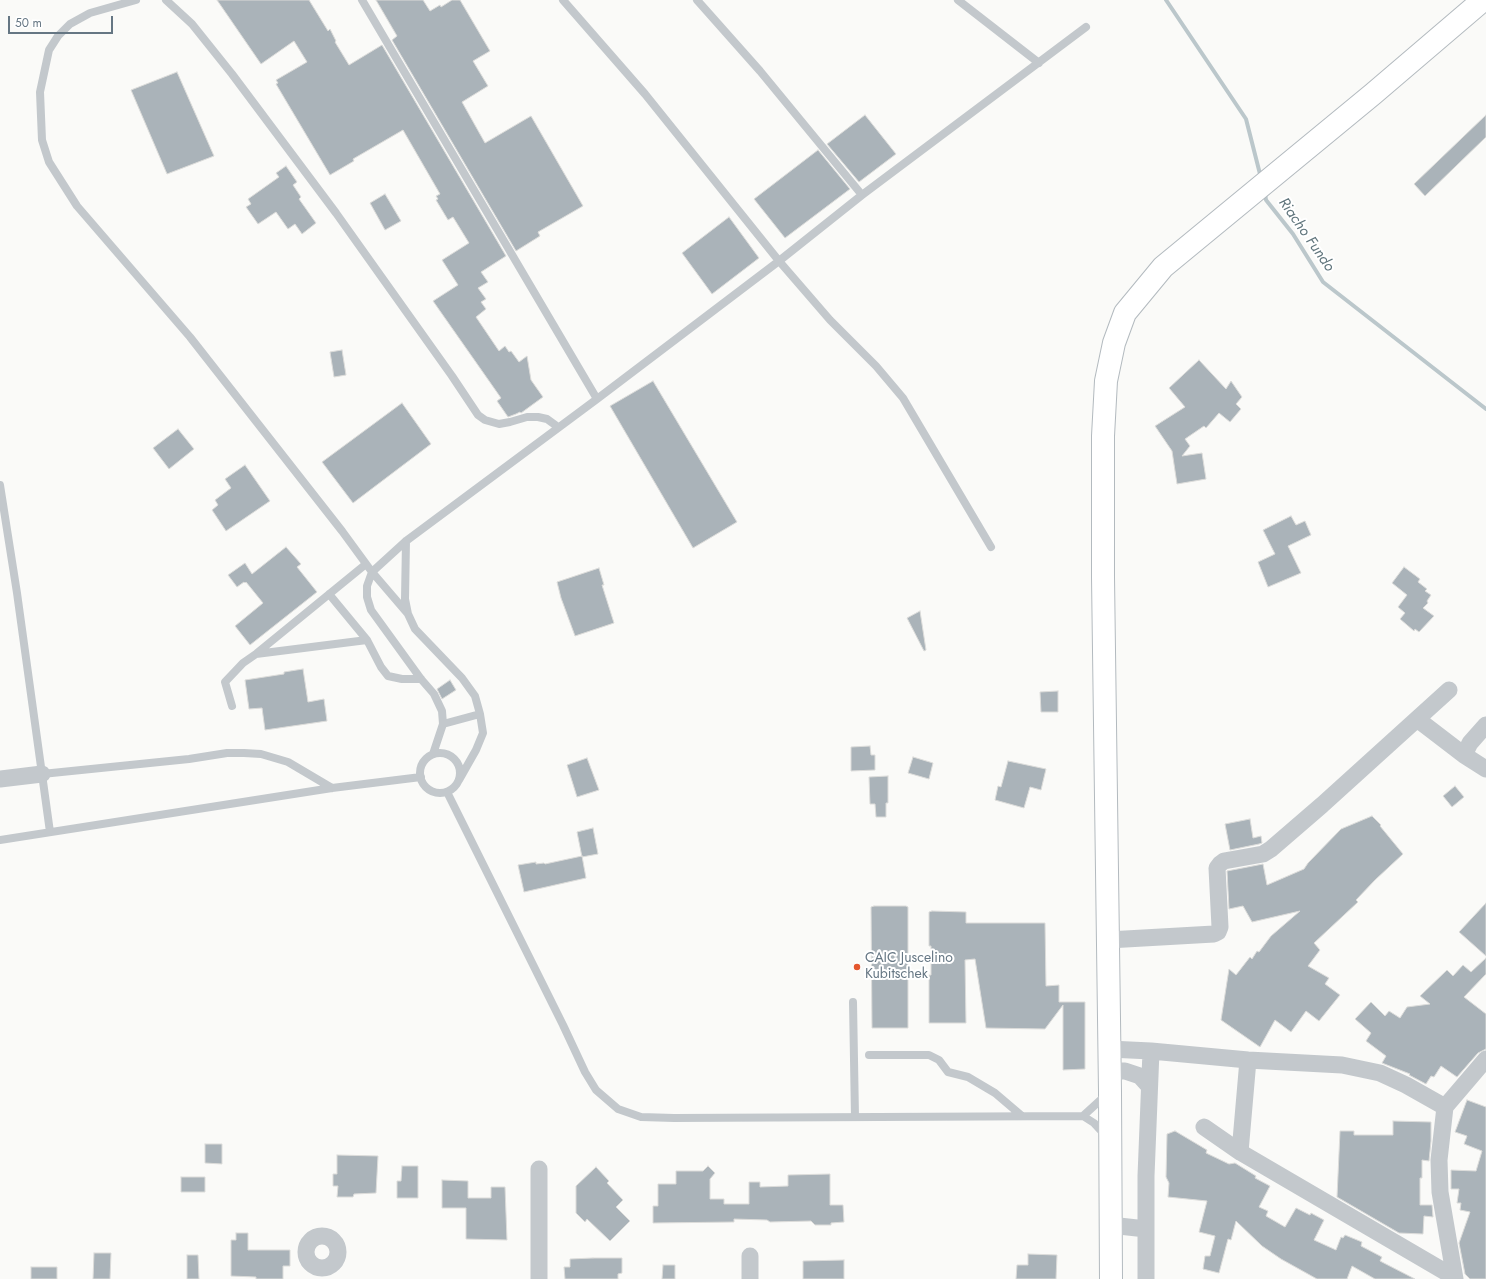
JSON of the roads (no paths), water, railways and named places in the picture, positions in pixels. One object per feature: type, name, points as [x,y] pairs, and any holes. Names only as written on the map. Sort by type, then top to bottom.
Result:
[{"type":"street","points":[[1110,1279],[1110,1081],[1103,577],[1103,436],[1106,382],[1114,343],[1125,313],[1163,267],[1373,94],[1483,0]]},
{"type":"street","points":[[1108,940],[1214,934],[1218,932],[1220,927],[1217,868],[1220,864],[1224,861],[1263,854],[1271,849],[1449,690]]},
{"type":"street","points":[[1417,719],[1464,755],[1486,769]]},
{"type":"street","points":[[1464,755],[1470,743],[1486,725]]},
{"type":"street","points":[[0,779],[42,774]]},
{"type":"street","points":[[1109,1049],[1151,1051],[1248,1060],[1342,1065],[1380,1073],[1406,1085],[1445,1107]]},
{"type":"street","points":[[1146,1279],[1146,1176],[1151,1051]]},
{"type":"street","points":[[1454,1278],[1440,1192],[1439,1160],[1445,1107],[1486,1059]]},
{"type":"street","points":[[1240,1152],[1248,1060]]},
{"type":"street","points":[[1110,1081],[1125,1071],[1140,1076],[1149,1086]]},
{"type":"street","points":[[1204,1127],[1240,1152],[1454,1278]]},
{"type":"street","points":[[539,1169],[539,1279]]},
{"type":"street","points":[[1110,1225],[1146,1229]]},
{"type":"street","points":[[750,1256],[750,1279]]},
{"type":"lane","points":[[136,0],[90,13],[70,24],[58,36],[49,50],[40,92],[42,140],[49,162],[77,206],[190,337],[342,531],[372,572],[408,614]]},
{"type":"lane","points":[[166,0],[197,30],[232,74],[340,220],[452,376],[478,415],[484,420],[499,424],[527,417],[538,417],[547,419],[558,428]]},
{"type":"lane","points":[[362,0],[597,398]]},
{"type":"lane","points":[[563,0],[645,94],[779,261],[830,320],[876,366],[903,398],[991,548]]},
{"type":"lane","points":[[697,0],[760,71],[862,195]]},
{"type":"lane","points":[[958,0],[1039,63]]},
{"type":"lane","points":[[406,541],[405,599],[408,614],[415,629],[462,678],[475,696],[480,714],[483,733],[476,750],[459,780],[454,787],[447,792],[438,793],[430,790],[424,785],[421,777],[421,767],[433,754],[443,724],[442,711],[434,694],[421,679],[371,610],[367,597],[367,586],[372,572],[406,541],[779,261],[862,195],[1086,27]]},
{"type":"lane","points":[[0,485],[17,592],[50,832]]},
{"type":"lane","points":[[232,706],[225,682],[243,663],[366,564]]},
{"type":"lane","points":[[329,594],[367,640],[381,667],[388,676],[402,679],[421,679]]},
{"type":"lane","points":[[256,654],[367,640]]},
{"type":"lane","points":[[443,724],[480,714]]},
{"type":"lane","points":[[42,774],[189,759],[228,753],[244,753],[261,754],[288,762],[332,788]]},
{"type":"lane","points":[[433,754],[442,753],[451,756],[457,763],[460,771],[459,780]]},
{"type":"lane","points":[[0,840],[332,788],[421,777]]},
{"type":"lane","points":[[447,792],[585,1072],[596,1090],[618,1109],[642,1116],[668,1118],[1083,1116],[1094,1123],[1110,1142]]},
{"type":"lane","points":[[853,1002],[855,1117]]},
{"type":"lane","points":[[869,1055],[929,1054],[939,1060],[948,1072],[968,1077],[995,1093],[1022,1116]]},
{"type":"lane","points":[[1083,1116],[1100,1102],[1110,1081]]},
{"type":"waterway","name":"Riacho Fundo","points":[[1166,0],[1246,119],[1261,178]]},
{"type":"waterway","name":"Riacho Fundo","points":[[1265,193],[1266,200],[1293,234],[1323,282],[1486,409]]},
{"type":"place","name":"CAIC Juscelino Kubitschek","points":[[857,967]]}]
